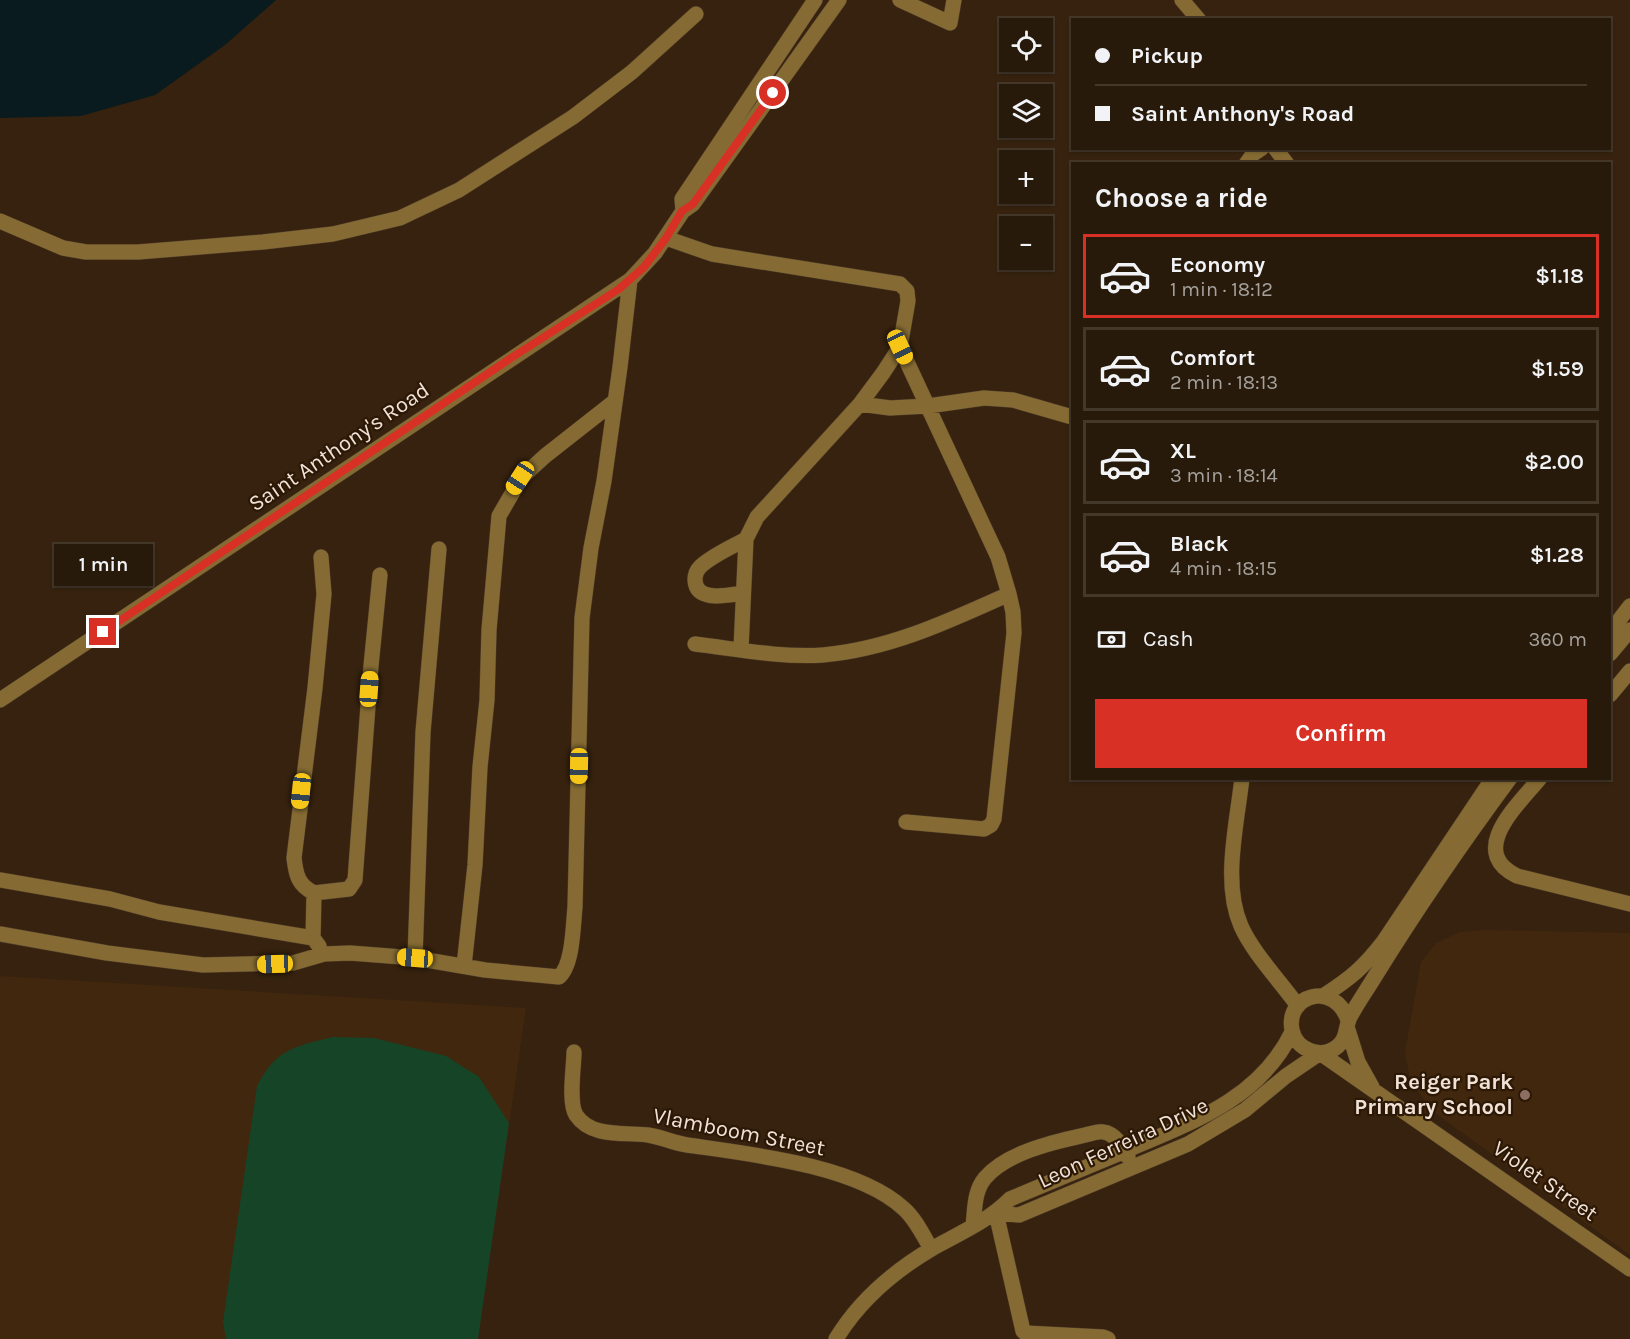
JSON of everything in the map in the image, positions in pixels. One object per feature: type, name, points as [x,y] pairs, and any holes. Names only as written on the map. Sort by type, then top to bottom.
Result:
[{"type":"street","points":[[682,211],[682,199],[815,0]]},
{"type":"street","points":[[682,211],[693,204],[839,0]]},
{"type":"street","points":[[900,0],[950,23],[954,0]]},
{"type":"street","points":[[1182,0],[1197,18]]},
{"type":"street","points":[[0,221],[63,248],[86,252],[138,252],[333,234],[400,218],[459,190],[573,117],[632,72],[696,14]]},
{"type":"street","points":[[1247,162],[1259,150]]},
{"type":"street","name":"Saint Anthony's Road","points":[[0,700],[511,358],[606,298],[644,267],[666,238],[682,211]]},
{"type":"street","points":[[666,238],[712,254],[900,284],[907,291],[908,301],[900,347],[883,374],[860,404],[763,510],[746,539],[700,567],[695,575],[696,586],[702,593],[711,596],[744,594]]},
{"type":"street","points":[[0,934],[106,953],[203,965],[293,963],[324,954],[350,953],[415,958],[559,977],[565,972],[575,907],[582,618],[615,401],[630,280]]},
{"type":"street","points":[[900,347],[998,557],[1013,612],[1014,633],[994,819],[991,825],[984,829],[906,822]]},
{"type":"street","points":[[860,404],[890,408],[928,406],[984,398],[1013,400],[1071,417]]},
{"type":"street","points":[[464,966],[475,865],[479,777],[487,700],[489,630],[499,516],[520,478],[615,401]]},
{"type":"street","points":[[741,649],[746,539]]},
{"type":"street","points":[[415,958],[423,732],[439,549]]},
{"type":"street","points":[[321,557],[324,594],[294,858],[298,880],[306,889],[314,893],[349,889],[355,880],[380,575]]},
{"type":"street","points":[[695,644],[795,655],[823,655],[874,647],[900,640],[1009,594]]},
{"type":"street","points":[[1611,631],[1630,606]]},
{"type":"street","points":[[1611,653],[1630,630]]},
{"type":"street","points":[[1611,694],[1630,671]]},
{"type":"street","points":[[1242,780],[1232,866],[1235,908],[1251,943],[1298,1006]]},
{"type":"street","points":[[1323,996],[1353,977],[1367,963],[1492,780]]},
{"type":"street","points":[[1373,1090],[1358,1062],[1348,1025],[1340,1004],[1332,998],[1314,996],[1298,1006],[1291,1023],[1292,1032],[1302,1047],[1320,1053],[1338,1046],[1348,1025],[1430,894],[1509,780]]},
{"type":"street","points":[[1538,780],[1498,832],[1496,856],[1506,870],[1517,876],[1630,904]]},
{"type":"street","points":[[0,880],[110,899],[159,912],[313,938]]},
{"type":"street","points":[[314,893],[313,938],[324,954]]},
{"type":"street","name":"Leon Ferreira Drive","points":[[836,1339],[854,1313],[869,1297],[909,1263],[996,1213],[1010,1199],[1186,1125],[1228,1102],[1255,1083],[1272,1066],[1292,1032]]},
{"type":"street","name":"Vlamboom Street","points":[[574,1052],[572,1101],[575,1114],[588,1126],[612,1133],[651,1136],[684,1145],[758,1155],[795,1163],[868,1185],[890,1197],[905,1209],[931,1249]]},
{"type":"street","name":"Leon Ferreira Drive","points":[[996,1213],[1019,1215],[1188,1144],[1245,1110],[1286,1076],[1320,1053]]},
{"type":"street","name":"Violet Street","points":[[1320,1053],[1630,1269]]},
{"type":"street","points":[[973,1226],[976,1197],[986,1177],[1004,1162],[1048,1143],[1103,1132],[1113,1136],[1125,1151],[1132,1167]]},
{"type":"street","points":[[996,1213],[1023,1331],[1029,1335],[1103,1336],[1108,1339]]},
{"type":"shaded area","points":[[0,0],[276,0],[225,45],[155,95],[81,116],[0,118]]},
{"type":"shaded area","name":"Reiger Park Primary School","points":[[1485,930],[1630,933],[1630,1255],[1431,1110],[1410,1079],[1405,1052],[1421,962],[1436,943],[1460,932]]},
{"type":"shaded area","points":[[0,976],[526,1008],[478,1339],[0,1339]]},
{"type":"green space","points":[[333,1037],[374,1038],[446,1056],[479,1077],[509,1123],[478,1339],[226,1339],[223,1322],[257,1086],[272,1064],[288,1051]]},
{"type":"place","name":"Reiger Park Primary School","points":[[1525,1095]]},
{"type":"route","points":[[103,632],[630,280],[655,253],[682,211],[693,204],[773,93]]}]
